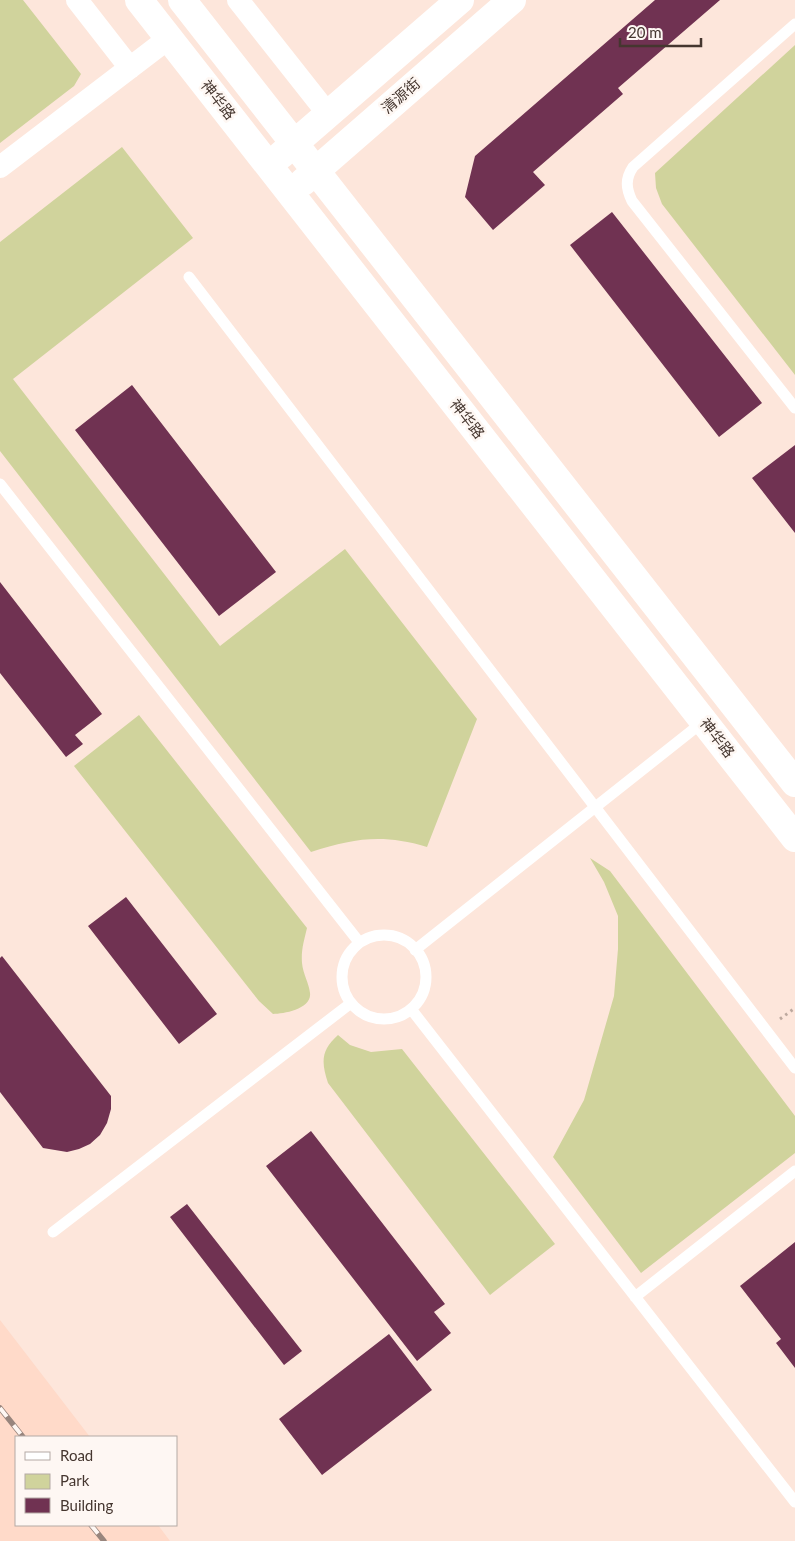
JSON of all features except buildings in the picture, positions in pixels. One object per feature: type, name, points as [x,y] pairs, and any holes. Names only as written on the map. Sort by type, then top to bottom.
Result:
[{"type":"main road","name":"神华路","points":[[140,0],[795,838]]},
{"type":"main road","points":[[182,0],[795,784]]},
{"type":"main road","points":[[269,166],[460,0]]},
{"type":"main road","name":"清源街","points":[[290,193],[512,0]]},
{"type":"street","points":[[77,0],[130,68]]},
{"type":"street","points":[[238,0],[328,114]]},
{"type":"street","points":[[0,167],[169,38]]},
{"type":"lane","points":[[795,24],[633,167],[629,174],[626,188],[632,202],[795,408]]},
{"type":"lane","points":[[189,277],[795,1068]]},
{"type":"lane","points":[[0,484],[359,942]]},
{"type":"lane","points":[[415,950],[704,721]]},
{"type":"lane","points":[[386,934],[400,937],[415,950],[426,970],[425,985],[420,998],[411,1009],[394,1018],[374,1018],[362,1012],[351,1003],[344,991],[342,978],[346,958],[359,942],[372,936],[386,934]]},
{"type":"lane","points":[[54,1232],[351,1003]]},
{"type":"lane","points":[[411,1009],[795,1502]]},
{"type":"lane","points":[[635,1297],[795,1171]]},
{"type":"shaded area","points":[[0,1320],[89,1436],[15,1436],[15,1526],[159,1526],[170,1541],[0,1541]]},
{"type":"green space","points":[[0,0],[23,0],[81,74],[74,86],[0,143]]},
{"type":"green space","points":[[795,45],[795,375],[662,204],[656,188],[655,173]]},
{"type":"green space","points":[[122,147],[193,238],[13,379],[220,646],[345,549],[477,719],[427,847],[396,840],[369,839],[342,843],[311,852],[0,451],[0,242]]},
{"type":"green space","points":[[139,715],[307,928],[302,950],[302,963],[310,993],[307,1003],[302,1007],[290,1012],[273,1014],[259,1001],[74,766]]},
{"type":"green space","points":[[590,858],[610,871],[795,1116],[795,1153],[641,1273],[553,1157],[584,1100],[614,996],[618,949],[618,916],[604,882]]},
{"type":"green space","points":[[338,1035],[350,1045],[371,1052],[402,1049],[555,1244],[490,1295],[328,1083],[324,1069],[324,1057],[328,1046]]},
{"type":"railway","points":[[0,1408],[22,1436]]},
{"type":"railway","points":[[92,1526],[104,1541]]}]
